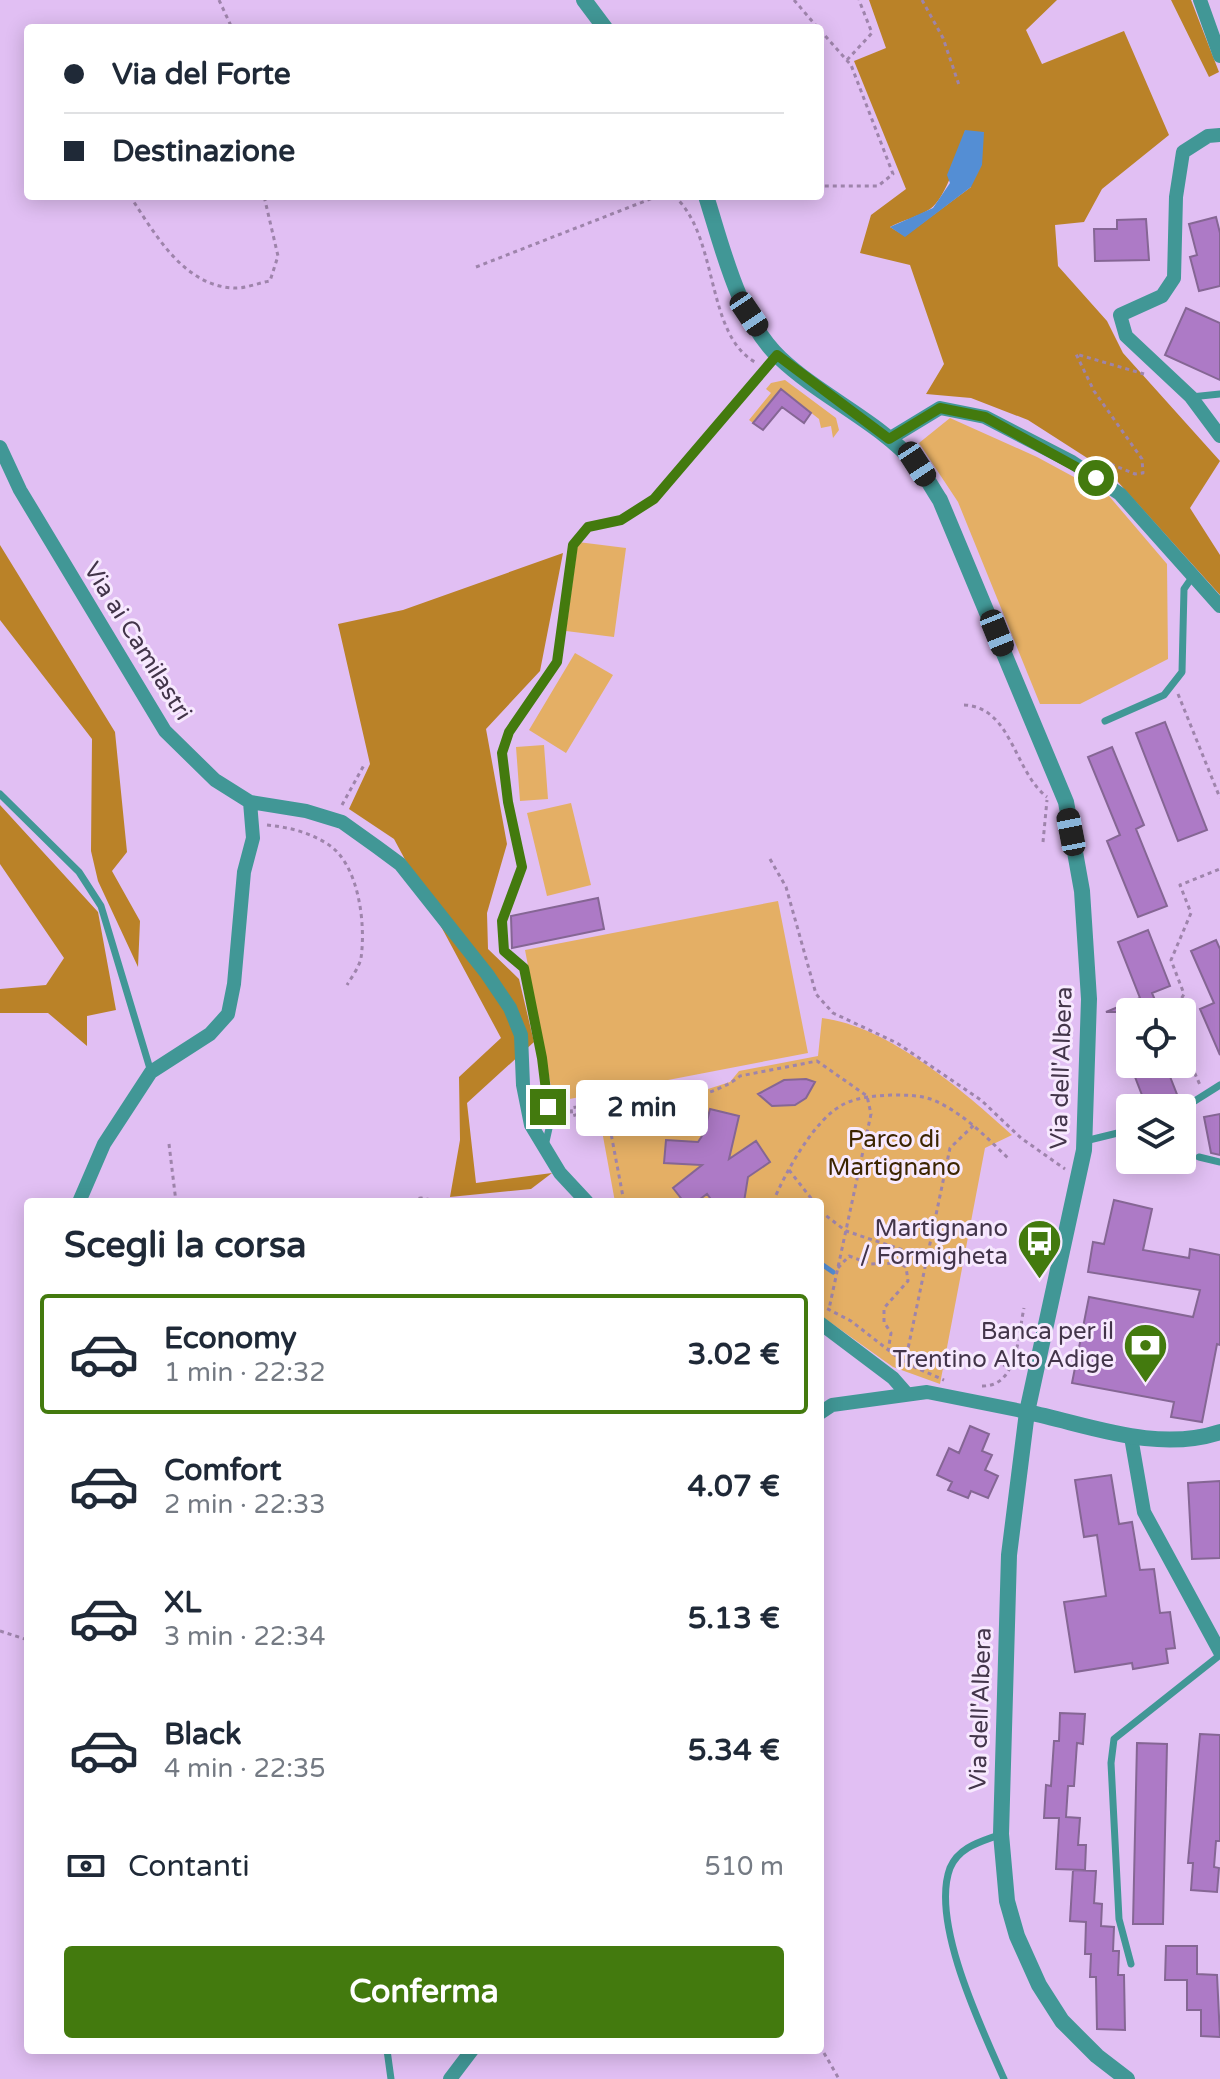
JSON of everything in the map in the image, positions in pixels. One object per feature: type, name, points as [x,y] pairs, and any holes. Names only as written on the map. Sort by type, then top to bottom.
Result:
[{"type":"street","points":[[584,0],[602,24]]},
{"type":"street","points":[[1200,0],[1220,56]]},
{"type":"street","points":[[1220,135],[1208,136],[1183,152],[1176,197],[1174,278],[1162,296],[1120,315],[1126,336],[1191,397],[1220,436]]},
{"type":"street","name":"Via dell'Albera","points":[[707,200],[725,256],[771,361],[889,439],[917,464],[940,500],[1066,802],[1082,891],[1089,999],[1085,1141],[1027,1412],[1009,1555],[1001,1834],[1007,1901],[1017,1936],[1039,1985],[1062,2021],[1097,2056],[1127,2079]]},
{"type":"street","points":[[889,439],[940,408],[985,417],[1072,462],[1120,494],[1220,606]]},
{"type":"street","name":"Via ai Camilastri","points":[[0,447],[20,490],[165,731],[215,780],[250,802],[306,811],[336,820],[400,864],[510,1008],[521,1035],[523,1085],[531,1125],[560,1173],[583,1198]]},
{"type":"street","points":[[81,1198],[104,1144],[151,1072],[210,1034],[228,1014],[234,984],[244,872],[253,838],[250,802]]},
{"type":"street","points":[[824,1326],[893,1378],[907,1394]]},
{"type":"street","points":[[824,1410],[832,1405],[907,1394],[945,1394],[1131,1437],[1193,1440],[1220,1432]]},
{"type":"street","points":[[1131,1437],[1144,1512],[1220,1654]]},
{"type":"street","points":[[450,2079],[469,2054]]},
{"type":"lane","points":[[545,1146],[550,1124],[524,968],[504,951],[502,921],[522,867],[508,802],[502,753],[509,732],[557,662],[573,545],[588,527],[621,520],[654,499],[771,361]]},
{"type":"lane","points":[[1191,397],[1220,394]]},
{"type":"lane","points":[[1105,721],[1164,695],[1182,672],[1184,589],[1193,576]]},
{"type":"lane","points":[[0,794],[79,872],[101,906],[151,1072]]},
{"type":"lane","points":[[1196,1102],[1220,1085]]},
{"type":"lane","points":[[1085,1141],[1116,1133]]},
{"type":"lane","points":[[1199,1157],[1220,1162]]},
{"type":"lane","points":[[1131,1964],[1119,1919],[1111,1763],[1114,1739],[1220,1654]]},
{"type":"lane","points":[[1001,1834],[967,1846],[950,1868],[947,1900],[958,1972],[1004,2079]]},
{"type":"lane","points":[[388,2054],[391,2079]]},
{"type":"path","points":[[219,0],[230,24]]},
{"type":"path","points":[[794,0],[815,24]]},
{"type":"path","points":[[846,60],[872,33],[859,0]]},
{"type":"path","points":[[922,0],[943,38],[959,85]]},
{"type":"path","points":[[824,35],[846,60],[893,174],[878,186],[824,186]]},
{"type":"path","points":[[133,200],[154,233],[194,279],[234,288],[270,281],[278,256],[265,200]]},
{"type":"path","points":[[476,267],[648,200]]},
{"type":"path","points":[[678,200],[690,213],[730,340],[744,356],[771,361]]},
{"type":"path","points":[[1088,455],[1135,474],[1143,473],[1142,459],[1094,391],[1076,354],[1174,382]]},
{"type":"path","points":[[1174,683],[1220,798]]},
{"type":"path","points":[[964,705],[979,706],[1002,727],[1036,789],[1053,801]]},
{"type":"path","points":[[336,820],[364,765]]},
{"type":"path","points":[[1043,842],[1046,797]]},
{"type":"path","points":[[251,823],[290,828],[328,844],[345,860],[356,892],[361,936],[360,960],[347,985]]},
{"type":"path","points":[[770,859],[786,887],[816,994],[833,1013],[897,1043],[981,1100],[1021,1138],[1078,1177]]},
{"type":"path","points":[[1182,998],[1184,994],[1171,960],[1191,913],[1180,885],[1220,869]]},
{"type":"path","points":[[606,1107],[611,1099],[634,1094],[641,1099],[687,1098],[731,1084],[740,1076],[817,1061],[867,1096],[871,1114],[829,1309]]},
{"type":"path","points":[[1196,1077],[1205,1098]]},
{"type":"path","points":[[775,1198],[798,1153],[842,1105],[867,1096],[909,1094],[933,1100],[974,1125],[1010,1160]]},
{"type":"path","points":[[580,1120],[579,1114],[572,1116],[571,1108],[605,1102],[623,1198]]},
{"type":"path","points":[[905,1363],[950,1148],[974,1125]]},
{"type":"path","points":[[169,1144],[176,1198]]},
{"type":"path","points":[[789,1170],[811,1198]]},
{"type":"path","points":[[824,1214],[846,1231],[927,1258]]},
{"type":"path","points":[[1034,1221],[1043,1224],[1038,1246]]},
{"type":"path","points":[[838,1268],[849,1256],[871,1264],[899,1263],[906,1267],[908,1281],[884,1308],[884,1322],[891,1333],[888,1351]]},
{"type":"path","points":[[824,1307],[851,1321],[905,1363],[940,1376],[947,1383],[945,1394]]},
{"type":"path","points":[[974,1386],[998,1385],[1008,1377],[1024,1308]]},
{"type":"path","points":[[1003,1365],[1018,1367]]},
{"type":"path","points":[[0,1631],[24,1639]]},
{"type":"path","points":[[824,2053],[839,2079]]},
{"type":"green space","points":[[785,380],[836,418],[839,430],[833,438],[831,426],[821,428],[819,419],[781,389],[753,423],[749,420],[771,393],[766,389],[771,383]]},
{"type":"green space","points":[[950,418],[1037,457],[1109,496],[1167,564],[1168,659],[1080,704],[1040,704],[958,502],[919,443]]},
{"type":"green space","points":[[578,542],[626,548],[614,637],[566,631]]},
{"type":"green space","points":[[575,653],[613,675],[566,753],[529,730]]},
{"type":"green space","points":[[544,745],[548,799],[520,801],[516,747]]},
{"type":"green space","points":[[571,803],[591,885],[547,896],[527,813]]},
{"type":"green space","points":[[778,901],[808,1053],[554,1102],[525,950]]},
{"type":"green space","name":"Parco di Martignano","points":[[822,1018],[873,1033],[924,1063],[1012,1135],[985,1148],[940,1384],[893,1367],[824,1318],[824,1198],[614,1198],[596,1098],[636,1090],[648,1097],[686,1096],[730,1082],[739,1071],[818,1056]]},
{"type":"shaded area","points":[[869,0],[1057,0],[1026,30],[1042,64],[1124,31],[1169,135],[1102,189],[1084,222],[1055,225],[1058,266],[1107,321],[1123,353],[1220,461],[1190,508],[1220,555],[1220,595],[1109,472],[1028,420],[971,398],[926,394],[944,364],[910,265],[860,253],[871,215],[906,189],[854,61],[886,48]],"holes":[[[965,131],[971,187],[905,236],[890,227],[936,204],[952,173]]]},
{"type":"shaded area","points":[[1171,0],[1191,0],[1219,72],[1209,77]]},
{"type":"shaded area","points":[[0,545],[115,732],[127,852],[112,871],[140,921],[138,967],[98,881],[91,851],[92,739],[0,620]]},
{"type":"shaded area","points":[[563,553],[540,671],[486,729],[507,844],[487,913],[488,949],[519,979],[534,1042],[467,1103],[476,1183],[552,1173],[531,1189],[450,1197],[460,1140],[459,1077],[501,1038],[394,839],[349,809],[370,764],[338,624],[403,610]]},
{"type":"shaded area","points":[[0,805],[98,912],[116,1010],[87,1016],[87,1046],[48,1013],[0,1013],[0,989],[46,985],[64,958],[0,864]]},
{"type":"water","points":[[965,130],[984,132],[982,165],[971,187],[905,237],[890,227],[933,208],[950,183],[947,175]]},
{"type":"building","points":[[1216,217],[1220,233],[1220,286],[1199,291],[1190,257],[1197,255],[1189,224]]},
{"type":"building","points":[[1146,219],[1149,260],[1095,261],[1094,229],[1117,229],[1117,220]]},
{"type":"building","points":[[1186,308],[1220,323],[1220,380],[1165,355]]},
{"type":"building","points":[[781,389],[811,413],[804,423],[782,407],[763,430],[753,423]]},
{"type":"building","points":[[1165,722],[1207,830],[1178,841],[1136,733]]},
{"type":"building","points":[[1112,747],[1144,825],[1136,829],[1167,906],[1138,917],[1107,841],[1120,835],[1088,757]]},
{"type":"building","points":[[598,898],[604,929],[512,948],[511,916]]},
{"type":"building","points":[[1148,930],[1170,986],[1152,993],[1154,998],[1140,998],[1118,942]]},
{"type":"building","points":[[1216,940],[1220,949],[1220,1055],[1200,1009],[1214,1003],[1191,951]]},
{"type":"building","points":[[1135,1078],[1171,1078],[1177,1094],[1142,1094]]},
{"type":"building","points":[[806,1079],[815,1082],[806,1098],[795,1105],[772,1106],[758,1094],[784,1080]]},
{"type":"building","points":[[710,1109],[739,1116],[729,1159],[756,1141],[770,1162],[748,1177],[745,1198],[710,1198],[707,1194],[702,1198],[681,1198],[673,1188],[702,1165],[664,1163],[666,1140],[698,1142],[704,1133]]},
{"type":"building","points":[[1220,1114],[1220,1155],[1211,1153],[1204,1117]]},
{"type":"building","points":[[1114,1200],[1152,1209],[1143,1250],[1189,1258],[1190,1249],[1220,1255],[1220,1345],[1217,1344],[1202,1422],[1171,1417],[1174,1402],[1072,1383],[1089,1297],[1193,1317],[1200,1290],[1088,1272],[1093,1242],[1104,1244]]},
{"type":"building","points":[[970,1426],[989,1434],[982,1451],[992,1455],[985,1470],[998,1476],[988,1498],[971,1491],[968,1498],[948,1490],[952,1482],[937,1475],[949,1448],[959,1453]]},
{"type":"building","points":[[1111,1475],[1119,1524],[1132,1522],[1140,1570],[1154,1569],[1160,1613],[1170,1612],[1175,1648],[1166,1649],[1168,1663],[1133,1669],[1132,1663],[1075,1672],[1064,1602],[1106,1596],[1097,1535],[1084,1537],[1075,1480]]},
{"type":"building","points":[[1220,1481],[1220,1558],[1192,1559],[1188,1483]]},
{"type":"building","points":[[1060,1713],[1085,1714],[1083,1744],[1077,1743],[1074,1786],[1068,1786],[1066,1817],[1080,1818],[1078,1845],[1086,1845],[1085,1870],[1056,1869],[1059,1818],[1044,1818],[1046,1785],[1051,1786],[1054,1741],[1059,1741]]},
{"type":"building","points":[[1200,1734],[1220,1735],[1220,1841],[1216,1841],[1214,1867],[1219,1868],[1217,1892],[1191,1890],[1193,1863],[1188,1863]]},
{"type":"building","points":[[1137,1743],[1167,1744],[1163,1924],[1133,1924]]},
{"type":"building","points":[[1073,1870],[1096,1871],[1094,1903],[1102,1904],[1101,1926],[1114,1927],[1113,1951],[1119,1951],[1118,1975],[1124,1975],[1125,2030],[1097,2029],[1096,1977],[1090,1977],[1091,1954],[1085,1954],[1086,1922],[1070,1921]]},
{"type":"building","points":[[1166,1946],[1197,1946],[1197,1974],[1217,1975],[1220,2037],[1201,2036],[1201,2010],[1187,2010],[1187,1980],[1165,1980]]},
{"type":"waterway","points":[[824,1266],[833,1272]]},
{"type":"place","name":"Martignano / Formigheta","points":[[1039,1281]]},
{"type":"place","name":"Banca per il Trentino Alto Adige","points":[[1145,1384]]},
{"type":"route","points":[[548,1107],[542,1058],[524,968],[504,951],[502,921],[522,867],[520,844],[508,802],[502,753],[509,732],[557,662],[573,545],[588,527],[621,520],[637,513],[654,499],[777,355],[889,439],[940,408],[985,417],[1072,462],[1096,478]]}]
